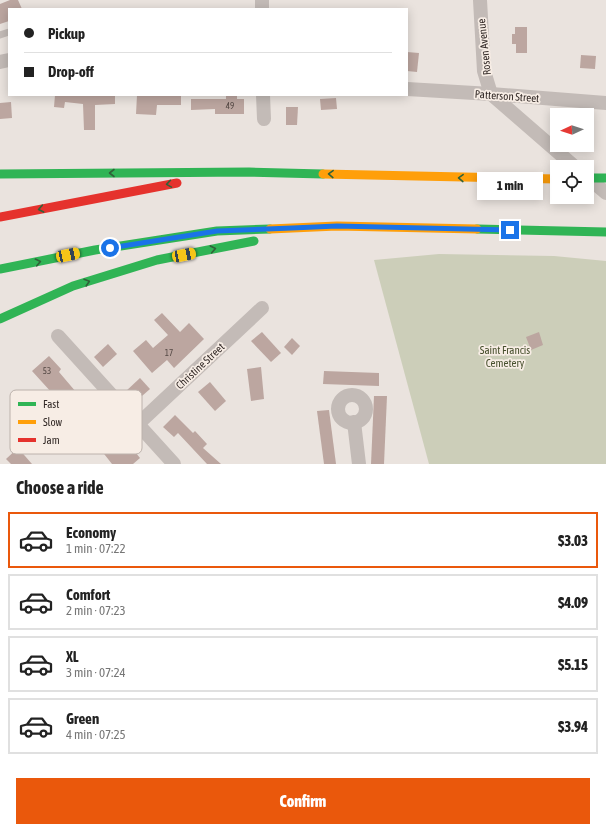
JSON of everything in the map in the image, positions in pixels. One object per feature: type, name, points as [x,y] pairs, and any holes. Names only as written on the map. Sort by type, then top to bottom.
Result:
[{"type":"highway","points":[[0,217],[186,182],[249,172]]},
{"type":"highway","points":[[0,174],[249,172],[550,179]]},
{"type":"highway","points":[[594,178],[606,178]]},
{"type":"highway","points":[[0,319],[73,286],[149,262],[337,226]]},
{"type":"highway","points":[[0,269],[95,250],[217,231],[337,226],[606,232]]},
{"type":"highway","points":[[557,232],[606,240]]},
{"type":"street","name":"Rosen Avenue","points":[[480,0],[484,71],[491,94]]},
{"type":"street","name":"Patterson Street","points":[[408,89],[606,103]]},
{"type":"street","points":[[491,94],[567,160]]},
{"type":"street","points":[[263,96],[264,119]]},
{"type":"street","points":[[594,184],[606,193]]},
{"type":"street","name":"Christine Street","points":[[142,420],[262,308]]},
{"type":"street","points":[[58,336],[107,390]]},
{"type":"street","points":[[354,422],[359,464]]},
{"type":"street","points":[[142,428],[174,464]]},
{"type":"green space","name":"Saint Francis Cemetery","points":[[439,254],[554,256],[606,261],[606,464],[429,464],[374,260]]},
{"type":"building","points":[[10,0],[18,0],[22,8],[8,8],[8,21],[0,24],[0,4]]},
{"type":"building","points":[[515,27],[527,27],[527,53],[516,53],[516,44],[512,44],[512,34],[515,34]]},
{"type":"building","points":[[408,52],[419,53],[417,72],[408,71]]},
{"type":"building","points":[[581,55],[596,56],[595,69],[580,68]]},
{"type":"building","points":[[55,96],[115,96],[115,104],[95,105],[95,130],[84,130],[83,104],[65,102],[64,108],[54,107]]},
{"type":"building","points":[[137,96],[181,96],[181,105],[157,105],[156,115],[136,114]]},
{"type":"building","points":[[226,96],[237,96],[237,99],[244,99],[244,114],[215,114],[215,109],[191,110],[191,99],[226,99]]},
{"type":"building","points":[[336,98],[337,109],[321,110],[320,99]]},
{"type":"building","points":[[11,102],[12,118],[0,119],[0,103]]},
{"type":"building","points":[[286,107],[298,107],[297,125],[286,125]]},
{"type":"building","points":[[162,313],[180,332],[189,323],[204,339],[174,368],[167,360],[152,373],[133,351],[146,340],[153,348],[168,335],[154,320]]},
{"type":"building","points":[[262,332],[281,353],[271,362],[251,341]]},
{"type":"building","points":[[539,332],[543,345],[531,350],[526,337]]},
{"type":"building","points":[[292,338],[300,346],[292,355],[284,347]]},
{"type":"building","points":[[108,344],[117,354],[103,367],[94,357]]},
{"type":"building","points":[[49,356],[61,369],[59,372],[74,390],[49,390],[32,371]]},
{"type":"building","points":[[261,367],[264,399],[251,401],[247,369]]},
{"type":"building","points":[[324,371],[379,373],[379,386],[323,384]]},
{"type":"building","points":[[140,378],[150,389],[142,396],[142,390],[127,390]]},
{"type":"building","points":[[210,382],[226,401],[215,411],[198,392]]},
{"type":"building","points":[[374,396],[387,396],[384,464],[371,464]]},
{"type":"building","points":[[329,410],[336,464],[324,464],[317,411]]},
{"type":"building","points":[[175,415],[193,433],[195,431],[207,444],[203,448],[221,464],[207,464],[178,433],[174,437],[163,427]]},
{"type":"building","points":[[11,454],[23,454],[32,464],[11,464],[6,459]]},
{"type":"building","points":[[104,454],[137,454],[140,458],[133,464],[112,464]]},
{"type":"traffic: fast","points":[[0,174],[249,172],[323,174]]},
{"type":"traffic: fast","points":[[594,178],[606,178]]},
{"type":"traffic: fast","points":[[0,269],[95,250],[217,231],[270,229]]},
{"type":"traffic: fast","points":[[477,229],[606,232]]},
{"type":"traffic: fast","points":[[0,319],[73,286],[157,260],[254,241]]},
{"type":"traffic: slow","points":[[323,174],[550,179]]},
{"type":"traffic: slow","points":[[270,229],[337,226],[477,229]]},
{"type":"traffic: jam","points":[[0,217],[177,183]]},
{"type":"route","points":[[110,248],[217,231],[337,226],[510,230]]}]
